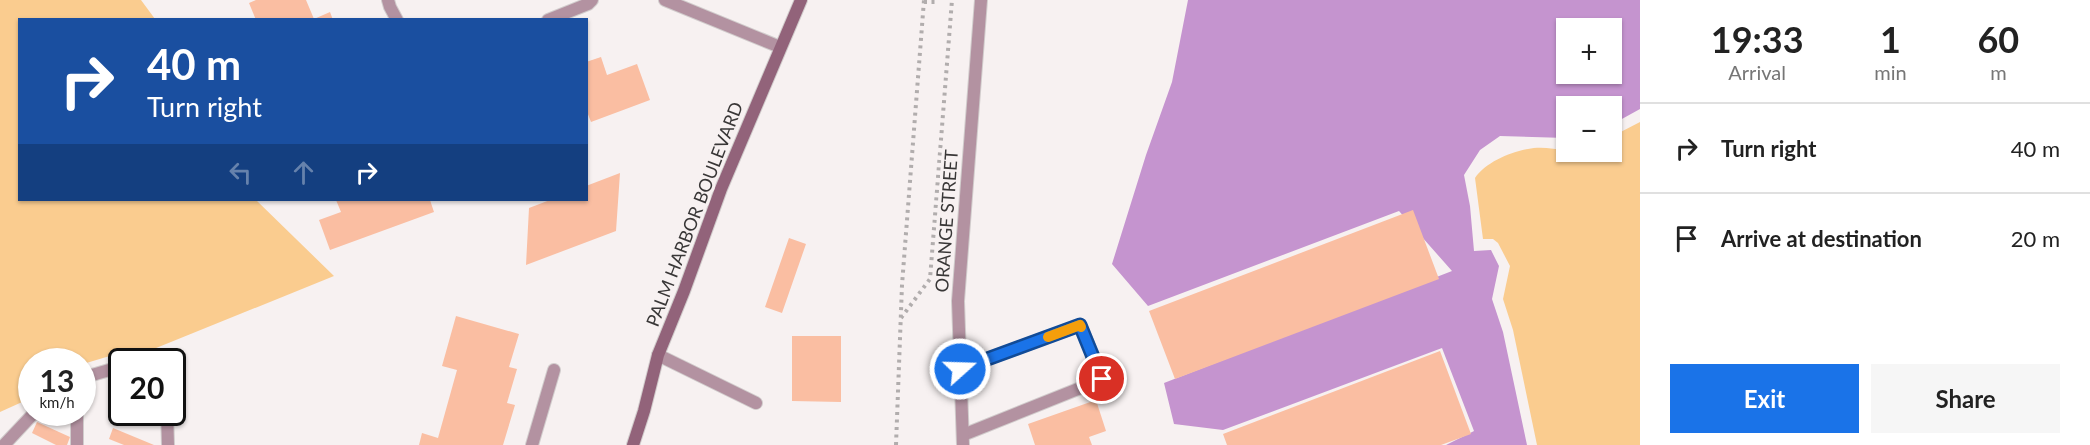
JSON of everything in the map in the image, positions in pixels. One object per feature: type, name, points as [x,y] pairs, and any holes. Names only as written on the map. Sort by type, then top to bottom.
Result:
[{"type":"main road","name":"PALM HARBOR BOULEVARD","points":[[633,445],[658,355],[721,189],[801,0]]},
{"type":"street","points":[[388,0],[396,18]]},
{"type":"street","points":[[553,18],[588,4],[592,0]]},
{"type":"street","points":[[664,0],[780,47]]},
{"type":"street","name":"ORANGE STREET","points":[[963,440],[958,301],[981,0]]},
{"type":"street","points":[[960,369],[1080,325],[1102,379],[963,440]]},
{"type":"street","points":[[658,355],[756,403]]},
{"type":"street","points":[[532,445],[554,370]]},
{"type":"street","points":[[4,445],[22,426]]},
{"type":"street","points":[[77,426],[77,445]]},
{"type":"street","points":[[167,426],[168,445]]},
{"type":"path","points":[[896,445],[902,285],[924,1],[936,2],[937,0]]},
{"type":"path","points":[[900,318],[930,279],[952,0]]},
{"type":"shaded area","points":[[0,0],[141,0],[154,18],[18,18],[18,201],[257,201],[334,276],[156,348],[108,348],[108,356],[96,360],[96,348],[18,348],[18,404],[0,412]]},
{"type":"shaded area","points":[[1188,0],[1640,0],[1640,109],[1622,119],[1622,96],[1556,96],[1556,138],[1500,136],[1480,150],[1464,175],[1470,206],[1474,251],[1491,250],[1499,266],[1492,299],[1503,332],[1527,445],[1446,445],[1474,431],[1442,348],[1223,430],[1174,424],[1164,383],[1452,271],[1399,211],[1148,306],[1112,264],[1146,155],[1172,82]]},
{"type":"shaded area","points":[[1640,122],[1640,445],[1537,445],[1513,330],[1503,299],[1510,266],[1498,243],[1493,239],[1483,239],[1475,178],[1499,159],[1528,149],[1556,149],[1556,162],[1622,162],[1622,131]]},
{"type":"building","points":[[256,0],[306,0],[314,18],[255,18],[249,3]]},
{"type":"building","points":[[330,12],[332,18],[316,18]]},
{"type":"building","points":[[601,57],[607,75],[637,64],[650,100],[591,122],[588,114],[588,61]]},
{"type":"building","points":[[620,173],[616,231],[526,265],[529,208],[547,201],[588,201],[588,185]]},
{"type":"building","points":[[336,201],[430,201],[434,212],[330,250],[319,220],[341,212]]},
{"type":"building","points":[[1413,210],[1439,279],[1175,379],[1149,311]]},
{"type":"building","points":[[789,238],[806,244],[782,313],[765,307]]},
{"type":"building","points":[[456,316],[519,334],[509,367],[517,369],[507,403],[515,405],[503,445],[419,445],[422,433],[438,438],[457,370],[442,366]]},
{"type":"building","points":[[792,336],[841,336],[841,402],[792,401]]},
{"type":"building","points":[[1440,351],[1471,434],[1441,445],[1227,445],[1223,434]]},
{"type":"building","points":[[1096,400],[1106,431],[1089,437],[1092,445],[1035,445],[1028,424]]},
{"type":"building","points":[[35,426],[46,426],[70,437],[67,445],[56,445],[32,433]]},
{"type":"building","points":[[113,428],[154,445],[124,445],[109,439]]},
{"type":"slow traffic","points":[[1048,337],[1080,325],[1081,327]]},
{"type":"route","points":[[960,369],[1080,325],[1102,379]]}]
